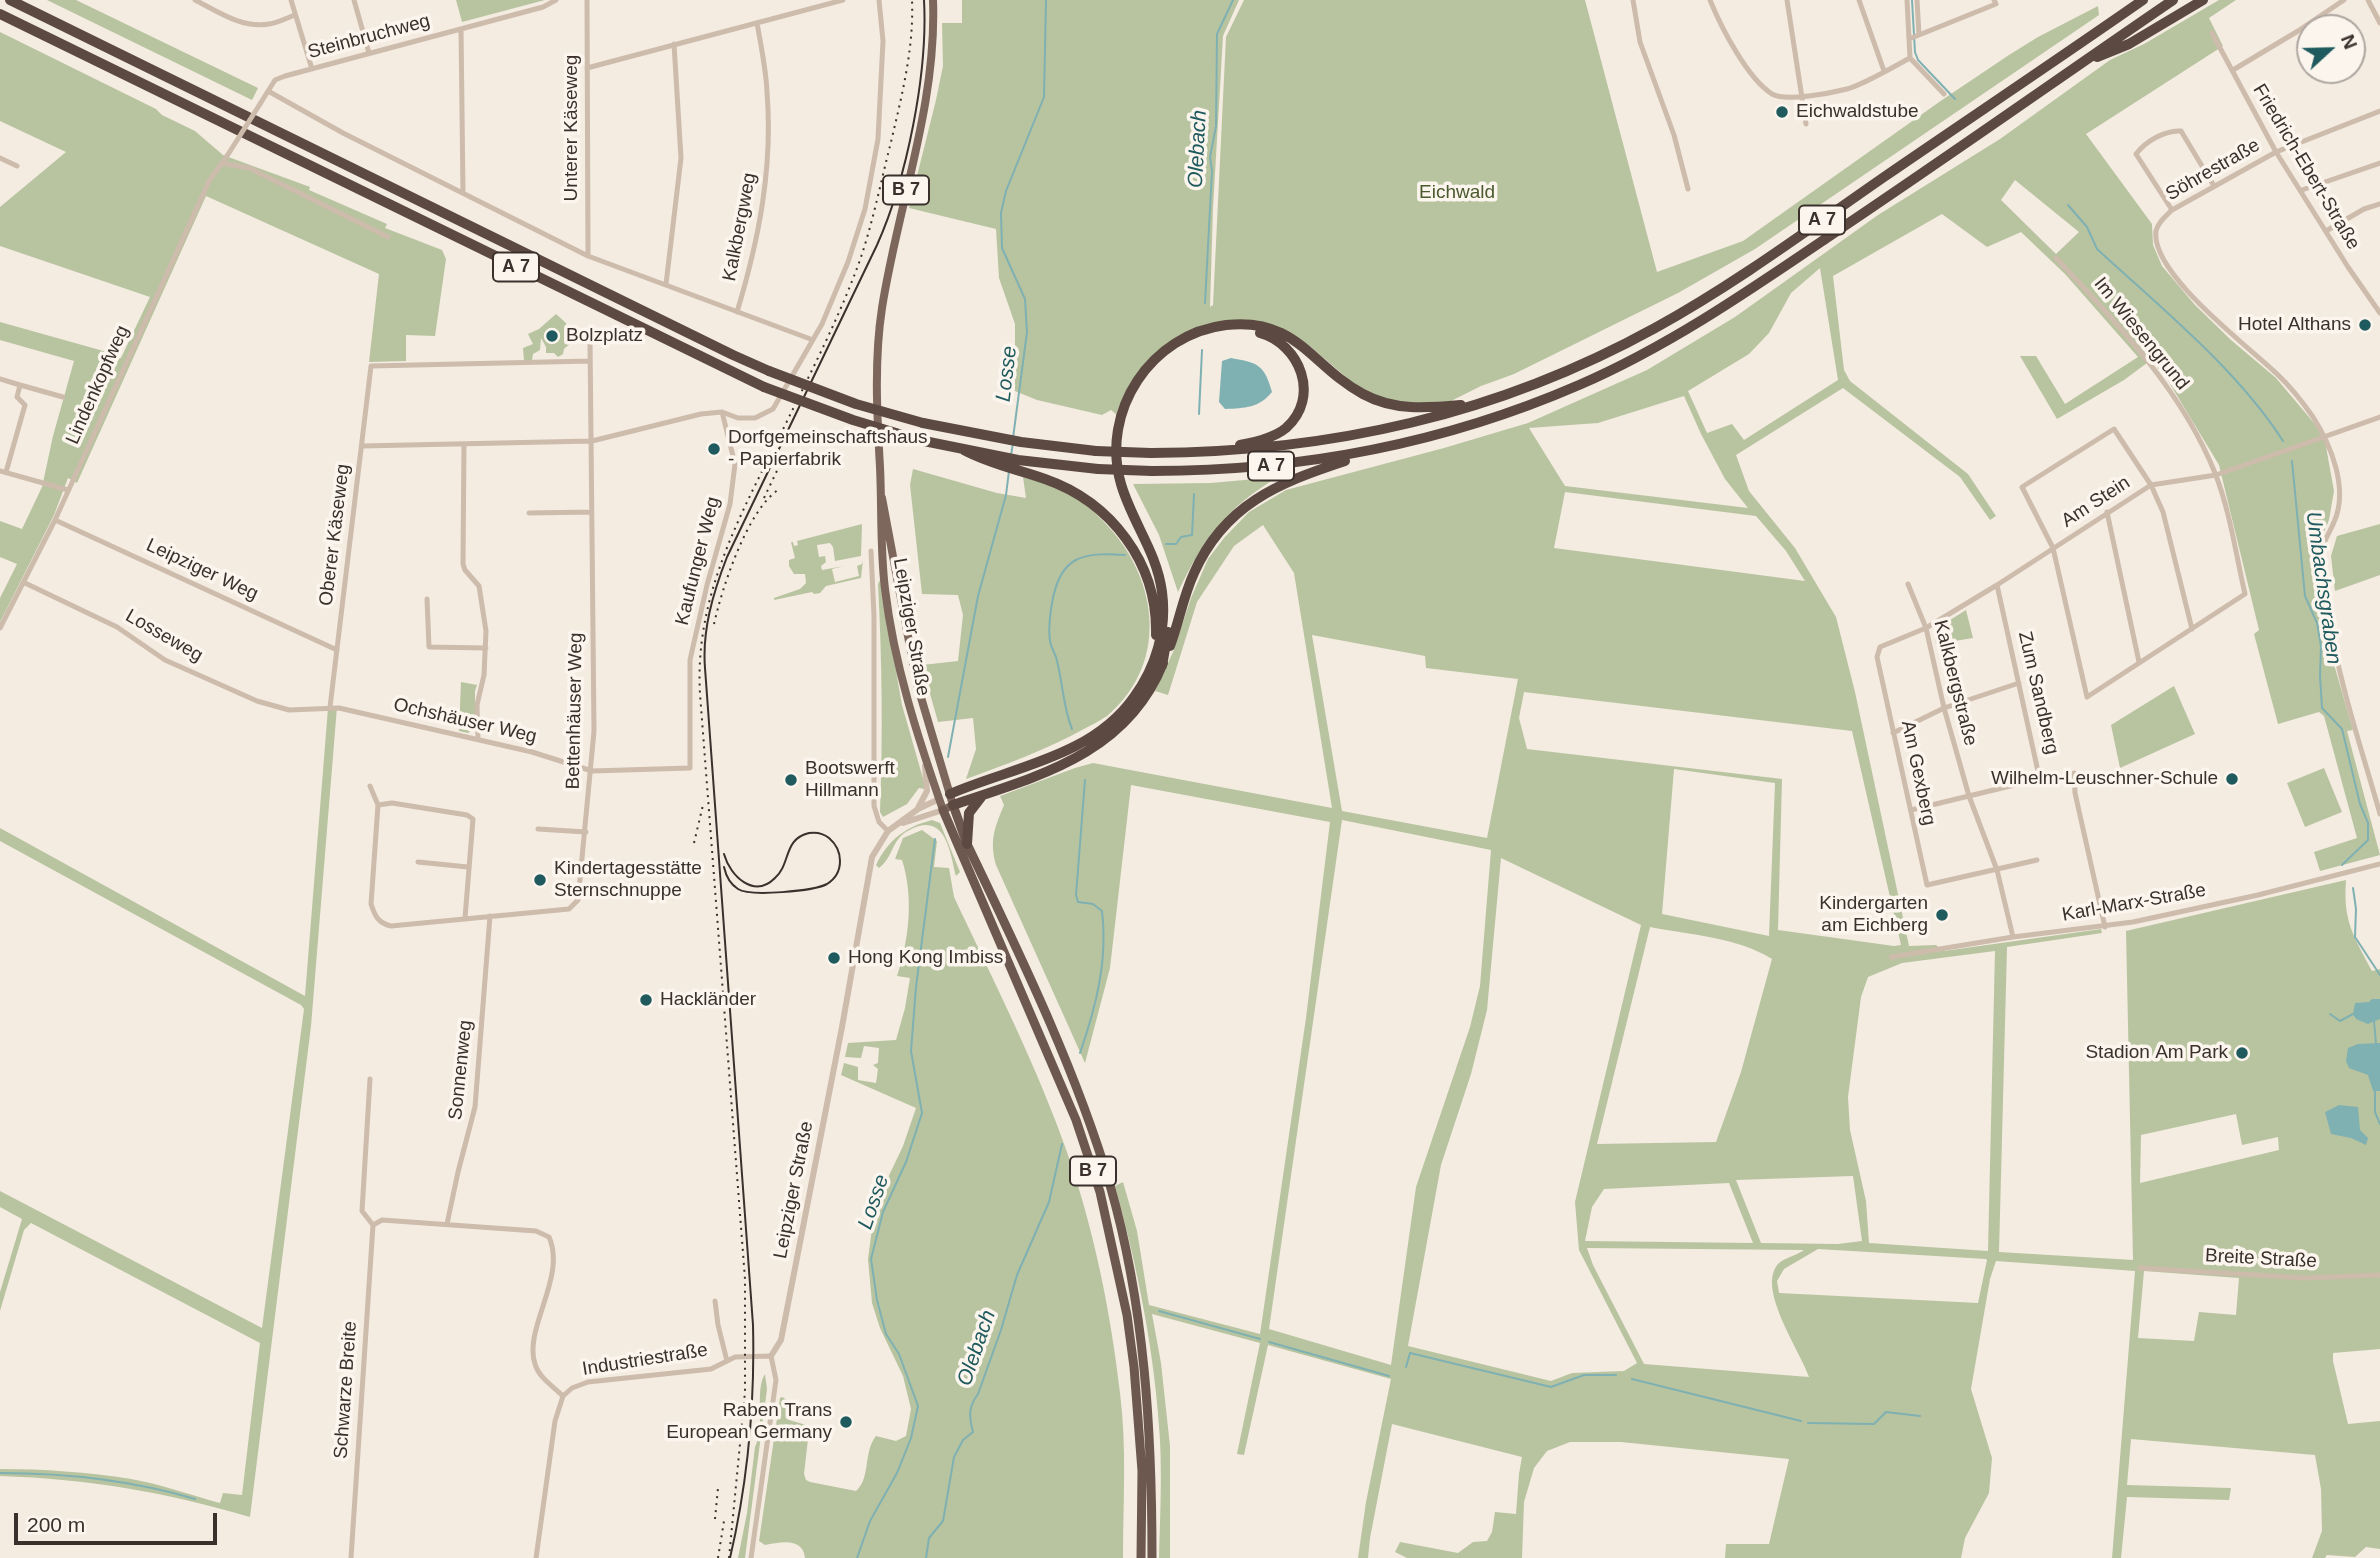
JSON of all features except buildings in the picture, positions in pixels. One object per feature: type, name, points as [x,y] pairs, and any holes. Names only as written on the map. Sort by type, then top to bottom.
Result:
[{"type":"highway","name":"A 7","points":[[10,0],[769,371],[856,404],[923,423],[1045,446],[1151,453],[1276,448],[1359,436],[1482,404],[1597,358],[1685,311],[1746,272],[2143,0]]},
{"type":"highway","name":"A 7","points":[[0,14],[764,387],[853,420],[983,457],[1098,469],[1198,471],[1278,465],[1389,447],[1519,409],[1604,374],[1667,341],[1788,264],[1958,150],[2173,0]]},
{"type":"highway","points":[[2080,64],[2129,44],[2203,0]]},
{"type":"highway","points":[[1157,664],[1163,622],[1161,583],[1154,558],[1123,491],[1118,471],[1116,439],[1120,418],[1132,389],[1143,371],[1167,349],[1204,330],[1236,325],[1257,326],[1280,332],[1293,339],[1351,387],[1386,404],[1417,408],[1482,404]]},
{"type":"highway","points":[[950,794],[1057,755],[1088,738],[1114,719],[1133,699],[1157,664],[1169,622],[1166,582],[1158,556],[1124,480],[1121,440],[1127,410],[1141,382],[1154,366],[1186,342],[1215,332],[1236,330],[1266,334],[1281,342],[1293,355],[1303,380],[1301,406],[1292,421],[1280,432],[1263,440],[1195,453]]},
{"type":"highway","points":[[953,805],[1061,765],[1110,737],[1142,704],[1194,573],[1206,549],[1234,515],[1281,484],[1389,447]]},
{"type":"highway","points":[[983,457],[1069,489],[1095,505],[1115,523],[1148,580],[1154,603],[1157,664]]},
{"type":"highway","points":[[967,844],[969,813],[982,795]]},
{"type":"highway","name":"B 7","points":[[953,805],[967,844],[1072,1076],[1111,1189],[1140,1328],[1152,1474],[1152,1558]]},
{"type":"highway","name":"B 7","points":[[943,810],[1076,1120],[1100,1192],[1127,1315],[1134,1367],[1142,1471],[1141,1558]]},
{"type":"main road","name":"Leipziger Straße","points":[[933,0],[933,39],[927,96],[882,309],[878,380],[881,545],[885,591],[904,688],[943,810]]},
{"type":"main road","name":"Leipziger Straße","points":[[882,498],[917,684],[950,794]]},
{"type":"main road","points":[[939,799],[950,794]]},
{"type":"main road","name":"B 7","points":[[950,794],[953,805]]},
{"type":"main road","points":[[943,810],[953,805]]},
{"type":"street","points":[[195,0],[238,22],[269,24],[295,15]]},
{"type":"street","points":[[291,0],[312,69]]},
{"type":"street","points":[[354,0],[369,53]]},
{"type":"street","name":"Steinbruchweg","points":[[227,156],[275,80],[543,7],[556,0]]},
{"type":"street","name":"Unterer Käseweg","points":[[587,0],[588,256]]},
{"type":"street","points":[[587,68],[843,0]]},
{"type":"street","points":[[362,446],[592,441],[701,414],[722,412],[738,418],[755,418],[773,409],[822,324],[849,262],[865,208],[876,159],[883,41],[878,0]]},
{"type":"street","points":[[1633,0],[1640,42],[1674,135],[1688,189]]},
{"type":"street","points":[[1710,0],[1722,30],[1744,64],[1772,93],[1784,97],[1849,89],[1910,58]]},
{"type":"street","points":[[1787,0],[1806,124]]},
{"type":"street","points":[[1859,0],[1884,71]]},
{"type":"street","points":[[1907,0],[1914,37]]},
{"type":"street","points":[[1910,58],[1917,0]]},
{"type":"street","points":[[1914,37],[1996,4],[1994,0]]},
{"type":"street","points":[[2232,70],[2344,0]]},
{"type":"street","points":[[2368,0],[2380,23]]},
{"type":"street","name":"Kalkbergweg","points":[[737,312],[754,254],[766,191],[769,131],[767,90],[757,23]]},
{"type":"street","points":[[461,29],[463,193]]},
{"type":"street","name":"Friedrich-Ebert-Straße","points":[[2212,33],[2276,152],[2302,190],[2347,267],[2380,313]]},
{"type":"street","points":[[666,284],[681,158],[674,44]]},
{"type":"street","points":[[1910,58],[1944,94]]},
{"type":"street","points":[[268,91],[296,109],[588,256],[813,340]]},
{"type":"street","name":"Söhrestraße","points":[[2326,438],[2288,385],[2261,359],[2232,337],[2166,265],[2156,240],[2158,224],[2172,210],[2276,152],[2380,111]]},
{"type":"street","points":[[2172,210],[2136,154],[2143,145],[2171,130],[2181,131],[2214,186]]},
{"type":"street","name":"Lindenkopfweg","points":[[0,628],[55,520],[209,181],[227,156]]},
{"type":"street","points":[[0,158],[17,166]]},
{"type":"street","points":[[222,163],[249,168],[388,237]]},
{"type":"street","points":[[2302,190],[2380,163]]},
{"type":"street","points":[[2326,231],[2364,209],[2380,204]]},
{"type":"street","name":"Im Wiesengrund","points":[[2056,258],[2161,378],[2216,475],[2245,594],[2192,629]]},
{"type":"street","name":"Bettenhäuser Weg","points":[[490,916],[569,909],[578,900],[594,731],[590,340]]},
{"type":"street","name":"Oberer Käseweg","points":[[330,707],[371,366],[590,362]]},
{"type":"street","points":[[0,379],[63,397]]},
{"type":"street","points":[[20,385],[17,397],[25,405],[3,471],[68,490]]},
{"type":"street","name":"Kaufunger Weg","points":[[690,768],[690,660],[707,585],[730,505],[735,464],[722,412]]},
{"type":"street","name":"Am Stein","points":[[1926,628],[2151,485],[2216,475],[2380,417]]},
{"type":"street","points":[[2114,429],[2151,485],[2164,512],[2192,629],[2087,697],[2053,548],[2022,487],[2114,429]]},
{"type":"street","points":[[2326,438],[2336,463],[2339,492],[2335,520],[2322,543],[2321,555],[2335,651],[2380,814]]},
{"type":"street","points":[[464,444],[463,564],[480,586],[486,631],[484,675],[477,705],[478,739]]},
{"type":"street","points":[[529,513],[591,512]]},
{"type":"street","points":[[2107,512],[2139,662]]},
{"type":"street","name":"Leipziger Weg","points":[[55,520],[337,650]]},
{"type":"street","name":"Leipziger Straße","points":[[871,551],[874,616],[874,807],[879,822],[888,831]]},
{"type":"street","name":"Losseweg","points":[[24,583],[117,627],[166,660],[257,701],[289,710],[321,710],[330,707]]},
{"type":"street","name":"Kalkbergstraße","points":[[1909,584],[1926,628],[1944,708],[1969,796],[1997,870],[2012,937]]},
{"type":"street","name":"Zum Sandberg","points":[[1969,796],[2035,780],[2039,776],[1997,585]]},
{"type":"street","points":[[428,598],[429,647],[486,649]]},
{"type":"street","name":"Am Gexberg","points":[[1926,628],[1884,644],[1877,651],[1927,885],[1997,870]]},
{"type":"street","points":[[1893,733],[1944,708],[2019,682]]},
{"type":"street","name":"Ochshäuser Weg","points":[[330,707],[532,752],[592,771],[690,768]]},
{"type":"street","points":[[918,809],[925,800],[927,791],[924,757]]},
{"type":"street","points":[[2074,773],[2105,927]]},
{"type":"street","points":[[369,786],[378,805],[371,885],[371,904],[376,918],[382,924],[391,926],[490,916]]},
{"type":"street","points":[[1911,810],[1969,796]]},
{"type":"street","name":"Leipziger Straße","points":[[751,1558],[776,1380],[771,1356],[781,1340],[784,1327],[840,1038],[868,873],[872,857],[888,831],[918,809],[939,799]]},
{"type":"street","points":[[378,805],[391,803],[467,815],[473,819],[465,918]]},
{"type":"street","name":"Leipziger Straße","points":[[898,825],[943,810]]},
{"type":"street","points":[[538,829],[586,832]]},
{"type":"street","points":[[1997,870],[2037,860]]},
{"type":"street","points":[[418,862],[468,867]]},
{"type":"street","name":"Karl-Marx-Straße","points":[[1891,957],[2012,937],[2105,927],[2252,897],[2380,864]]},
{"type":"street","name":"Sonnenweg","points":[[447,1224],[475,1107],[490,916]]},
{"type":"street","name":"Schwarze Breite","points":[[351,1558],[373,1225],[362,1211],[370,1079]]},
{"type":"street","points":[[373,1225],[382,1220],[447,1224],[536,1231],[549,1237],[554,1247],[554,1264],[534,1342],[534,1356],[535,1366],[546,1381],[564,1396]]},
{"type":"street","name":"Breite Straße","points":[[2140,1268],[2305,1278],[2380,1275]]},
{"type":"street","points":[[715,1301],[727,1361]]},
{"type":"street","name":"Industriestraße","points":[[536,1558],[555,1421],[564,1396],[572,1388],[588,1382],[712,1369],[735,1357],[771,1356]]},
{"type":"green space","points":[[47,0],[76,0],[258,88],[252,100]]},
{"type":"green space","points":[[456,0],[545,0],[462,22]]},
{"type":"green space","name":"Eichwald","points":[[962,0],[1239,0],[1223,36],[1210,307],[1213,305],[1226,37],[1244,0],[1585,0],[1657,272],[1743,241],[2009,55],[2098,6],[2099,15],[1755,249],[1678,293],[1514,374],[1451,401],[1411,404],[1379,397],[1353,383],[1296,337],[1226,322],[1157,355],[1118,416],[1111,410],[1102,415],[1037,400],[1015,391],[1015,324],[999,278],[996,229],[909,208],[943,66],[942,23],[962,23]]},
{"type":"green space","points":[[2219,0],[2236,0],[2209,18],[2223,46],[2086,134],[2152,224],[2153,245],[2162,266],[2195,305],[2276,378],[2314,423],[2325,441],[2334,491],[2329,520],[2317,548],[2317,559],[2331,654],[2353,730],[2347,731],[2380,855],[2320,871],[2314,852],[2357,838],[2324,716],[2319,712],[2278,724],[2254,634],[2259,630],[2219,465],[2167,379],[2151,360],[2124,380],[2057,419],[2020,356],[2036,356],[2065,404],[2138,357],[2065,274],[2021,232],[1987,247],[1942,214],[1833,276],[1844,370],[1850,381],[1968,474],[1996,516],[1990,520],[1960,477],[1843,388],[1736,455],[1749,491],[1795,548],[1836,617],[1855,692],[1909,946],[1936,945],[1944,951],[2101,929],[2102,933],[2007,947],[1999,1252],[2133,1260],[2126,931],[2346,880],[2346,906],[2351,927],[2372,971],[2380,969],[2380,1349],[2333,1353],[2333,1361],[2348,1424],[2380,1421],[2380,1549],[2366,1547],[2355,1557],[2327,1555],[2325,1558],[2312,1558],[2322,1531],[2321,1489],[2315,1455],[2131,1439],[2127,1485],[2231,1488],[2229,1500],[2127,1497],[2121,1558],[2112,1558],[2135,1271],[1996,1261],[1990,1279],[1971,1389],[1992,1458],[1989,1493],[1965,1538],[1961,1558],[1725,1558],[1726,1544],[1769,1544],[1789,1459],[1621,1442],[1570,1442],[1547,1451],[1534,1468],[1524,1502],[1522,1558],[1407,1558],[1395,1552],[1400,1542],[1458,1553],[1473,1542],[1487,1541],[1492,1532],[1495,1512],[1516,1514],[1522,1457],[1392,1424],[1368,1558],[1358,1558],[1366,1502],[1391,1379],[1268,1345],[1244,1455],[1237,1454],[1260,1343],[1152,1314],[1161,1363],[1170,1446],[1170,1558],[1159,1558],[1161,1455],[1158,1408],[1138,1280],[1115,1186],[1123,1182],[1137,1231],[1149,1305],[1260,1334],[1306,1018],[1330,822],[1131,785],[1110,968],[1085,1063],[996,865],[994,834],[1004,805],[1000,796],[1093,763],[1332,808],[1294,573],[1263,525],[1234,546],[1197,602],[1168,695],[1155,691],[1173,652],[1191,598],[1208,559],[1249,512],[1286,490],[1528,423],[1647,370],[1735,317],[1878,215],[2000,139],[2110,60],[2144,44]],"holes":[[[2015,180],[2079,232],[2056,254],[2001,200]],[[1820,268],[1838,380],[1744,440],[1732,424],[1707,433],[1688,391],[1749,354],[1769,333],[1791,293]],[[1684,396],[1725,479],[1748,508],[1565,486],[1529,428],[1598,423]],[[1565,492],[1756,516],[1786,551],[1805,581],[1554,548]],[[1312,635],[1425,656],[1426,668],[1518,679],[1487,838],[1342,811]],[[1524,692],[1852,731],[1901,945],[1778,930],[1782,779],[1527,749],[1519,718]],[[1674,769],[1775,783],[1769,936],[1662,914]],[[1342,820],[1491,850],[1480,986],[1470,1027],[1416,1187],[1391,1365],[1269,1329]],[[1501,858],[1641,925],[1575,1202],[1579,1250],[1637,1363],[1624,1371],[1572,1373],[1551,1381],[1408,1346],[1441,1165],[1471,1074],[1487,1010]],[[1650,927],[1729,941],[1772,959],[1741,1072],[1716,1142],[1597,1144]],[[1995,951],[1988,1251],[1869,1243],[1866,1201],[1850,1130],[1848,1097],[1861,997],[1868,977],[1902,963]],[[2236,1114],[2242,1145],[2278,1137],[2279,1150],[2140,1183],[2141,1135]],[[1853,1176],[1862,1241],[1838,1244],[1761,1243],[1736,1180]],[[1729,1183],[1753,1243],[1585,1241],[1592,1207],[1604,1189]],[[1587,1248],[1804,1250],[1779,1263],[1773,1274],[1772,1287],[1782,1319],[1809,1377],[1644,1364],[1593,1265]],[[1818,1249],[1986,1259],[1978,1303],[1779,1293],[1777,1281],[1784,1269]],[[2144,1271],[2239,1278],[2236,1315],[2199,1312],[2194,1341],[2138,1338]]]},
{"type":"green space","points":[[0,32],[156,109],[162,115],[195,131],[223,155],[310,187],[309,190],[387,224],[385,228],[442,250],[446,259],[435,336],[406,335],[406,361],[369,362],[379,274],[206,196],[77,483],[68,478],[54,515],[0,622],[0,598],[17,564],[0,557],[0,521],[22,529],[42,487],[74,361],[0,340],[0,322],[107,352],[112,358],[121,358],[150,297],[0,246],[0,207],[66,152],[0,121]]},
{"type":"green space","points":[[556,314],[566,323],[572,342],[558,357],[554,353],[546,353],[541,338],[540,350],[533,354],[532,360],[524,361],[523,348],[533,344],[528,334],[539,329]]},
{"type":"green space","points":[[913,469],[997,493],[1026,498],[1023,477],[1061,490],[1082,501],[1120,541],[1135,565],[1145,591],[1149,617],[1148,644],[1141,670],[1128,694],[1107,716],[1070,737],[966,779],[976,749],[973,718],[938,722],[922,665],[958,661],[963,615],[958,595],[922,594],[910,485]]},
{"type":"green space","points":[[1278,477],[1244,500],[1218,526],[1197,556],[1178,592],[1159,535],[1133,484],[1211,483]]},
{"type":"green space","points":[[862,524],[861,556],[835,561],[830,543],[817,545],[819,557],[825,556],[826,562],[821,566],[822,570],[844,566],[832,569],[835,582],[859,576],[857,566],[862,564],[863,560],[861,578],[826,586],[820,593],[812,592],[774,600],[800,589],[806,583],[805,574],[794,574],[789,566],[789,560],[795,558],[791,542],[794,546],[798,545],[797,541]]},
{"type":"green space","points":[[2380,524],[2380,575],[2335,591],[2331,556],[2337,536]]},
{"type":"green space","points":[[880,580],[902,705],[924,782],[924,789],[919,788],[907,804],[883,817],[880,812]]},
{"type":"green space","points":[[1966,610],[1973,638],[1936,644],[1934,630]]},
{"type":"green space","points":[[461,682],[477,685],[475,728],[468,733],[459,731]]},
{"type":"green space","points":[[2174,686],[2195,734],[2120,768],[2111,725]]},
{"type":"green space","points":[[337,707],[311,1026],[250,1517],[188,1500],[127,1488],[65,1480],[0,1476],[0,1469],[66,1471],[142,1481],[220,1503],[223,1493],[242,1495],[260,1343],[31,1223],[24,1230],[0,1311],[0,1292],[22,1219],[0,1207],[0,1191],[262,1328],[304,1009],[0,841],[0,828],[305,996],[328,708]]},
{"type":"green space","points":[[2324,768],[2342,812],[2305,827],[2287,783]]},
{"type":"green space","points":[[932,820],[940,823],[960,872],[956,876],[942,833],[928,825],[904,833],[883,864],[879,868],[876,865],[886,848],[898,836],[914,826]]},
{"type":"green space","points":[[922,830],[937,841],[934,867],[949,868],[954,897],[1043,1089],[1086,1213],[1112,1333],[1120,1393],[1124,1455],[1123,1558],[805,1558],[803,1551],[795,1544],[784,1542],[765,1545],[759,1541],[780,1398],[787,1400],[786,1414],[789,1420],[806,1425],[809,1430],[804,1474],[810,1482],[856,1491],[864,1479],[872,1442],[876,1436],[896,1441],[906,1436],[911,1409],[903,1376],[880,1328],[872,1303],[868,1259],[875,1205],[903,1146],[916,1108],[841,1075],[844,1063],[858,1067],[858,1080],[876,1083],[878,1069],[873,1065],[878,1063],[879,1048],[864,1046],[861,1058],[845,1057],[848,1043],[896,1040],[910,978],[897,976],[905,948],[909,903],[902,860],[895,859],[903,838]]},
{"type":"green space","points":[[765,1374],[767,1389],[745,1558],[738,1558],[760,1429],[760,1390]]},
{"type":"water","points":[[1231,358],[1259,366],[1272,392],[1251,406],[1225,409],[1219,402],[1222,361]]},
{"type":"water","points":[[2372,999],[2380,999],[2380,1019],[2368,1024],[2356,1019],[2353,1014],[2355,1003],[2369,1002]]},
{"type":"water","points":[[2380,1043],[2380,1091],[2373,1091],[2368,1075],[2349,1068],[2346,1061],[2348,1048],[2358,1044]]},
{"type":"water","points":[[2339,1105],[2358,1107],[2360,1130],[2368,1138],[2366,1145],[2351,1138],[2331,1134],[2325,1112]]},
{"type":"waterway","name":"Losse","points":[[1013,438],[1027,332],[1025,299],[1002,248],[1001,213],[1006,191],[1044,97],[1046,0]]},
{"type":"waterway","name":"Olebach","points":[[1205,303],[1212,171],[1210,157],[1216,126],[1217,34],[1233,0]]},
{"type":"waterway","name":"Umbachsgraben","points":[[1912,0],[1915,52],[1918,60],[1955,99]]},
{"type":"waterway","name":"Umbachsgraben","points":[[2068,205],[2087,227],[2097,249],[2221,364],[2265,415],[2283,441]]},
{"type":"waterway","name":"Olebach","points":[[1199,414],[1202,350]]},
{"type":"waterway","name":"Losse","points":[[1011,455],[1013,443]]},
{"type":"waterway","name":"Umbachsgraben","points":[[2292,461],[2305,596],[2317,623],[2321,646],[2322,708],[2342,729],[2360,804],[2368,823],[2368,840],[2342,865]]},
{"type":"waterway","name":"Losse","points":[[948,757],[978,596],[1006,495],[1009,471]]},
{"type":"waterway","name":"Olebach","points":[[1166,544],[1176,544],[1181,537],[1192,535],[1194,494]]},
{"type":"waterway","name":"Olebach","points":[[1072,729],[1049,636],[1056,587],[1067,566],[1075,560],[1085,556],[1125,555]]},
{"type":"waterway","name":"Olebach","points":[[1080,1053],[1096,1001],[1103,947],[1102,911],[1093,904],[1078,902],[1076,895],[1085,780]]},
{"type":"waterway","name":"Losse","points":[[857,1558],[870,1521],[897,1473],[911,1438],[918,1406],[899,1354],[886,1334],[877,1300],[871,1259],[883,1212],[906,1162],[922,1113],[911,1051],[916,987],[935,839]]},
{"type":"waterway","name":"Umbachsgraben","points":[[2353,888],[2356,909],[2355,937],[2380,975]]},
{"type":"waterway","points":[[2330,1014],[2340,1021],[2353,1014]]},
{"type":"waterway","name":"Umbachsgraben","points":[[2374,1021],[2376,1044]]},
{"type":"waterway","name":"Umbachsgraben","points":[[2375,1091],[2375,1112],[2380,1124]]},
{"type":"waterway","name":"Olebach","points":[[926,1558],[929,1538],[943,1521],[954,1457],[963,1440],[973,1432],[970,1417],[972,1403],[978,1394],[1001,1330],[1017,1275],[1049,1202],[1062,1144]]},
{"type":"waterway","points":[[1159,1311],[1260,1339]]},
{"type":"waterway","points":[[1269,1342],[1389,1376]]},
{"type":"waterway","points":[[1406,1367],[1410,1353],[1551,1387],[1584,1375],[1616,1375]]},
{"type":"waterway","points":[[1632,1379],[1801,1421]]},
{"type":"waterway","points":[[1808,1423],[1874,1424],[1886,1412],[1920,1416]]},
{"type":"waterway","points":[[0,1473],[98,1479],[195,1499]]},
{"type":"tram line","points":[[730,1558],[749,1442],[753,1325],[705,640],[713,598],[727,557],[877,245],[898,189],[919,92],[923,60],[924,0]]},
{"type":"tram line","points":[[724,854],[737,877],[751,885],[759,886],[775,878],[791,846],[801,836],[809,833],[819,833],[829,838],[837,848],[840,861],[836,874],[827,884],[782,892],[755,893],[738,889],[729,880],[724,867]]},
{"type":"railway","points":[[729,1558],[745,1392],[745,1279],[700,694],[700,656],[705,619],[726,550],[836,319],[865,246],[903,89],[911,36],[912,0]]},
{"type":"railway","points":[[764,498],[784,456]]},
{"type":"railway","points":[[714,624],[723,591],[746,532],[767,500],[778,490]]},
{"type":"railway","points":[[694,843],[703,805]]},
{"type":"railway","points":[[715,1519],[718,1488]]},
{"type":"railway","points":[[718,1558],[724,1521]]},
{"type":"place","name":"Eichwaldstube","points":[[1782,112]]},
{"type":"place","name":"Hotel Althans","points":[[2365,325]]},
{"type":"place","name":"Bolzplatz","points":[[552,336]]},
{"type":"place","name":"Dorfgemeinschaftshaus - Papierfabrik","points":[[714,449]]},
{"type":"place","name":"Wilhelm-Leuschner-Schule","points":[[2232,779]]},
{"type":"place","name":"Bootswerft Hillmann","points":[[791,780]]},
{"type":"place","name":"Kindertagesstätte Sternschnuppe","points":[[540,880]]},
{"type":"place","name":"Kindergarten am Eichberg","points":[[1942,915]]},
{"type":"place","name":"Hong Kong Imbiss","points":[[834,958]]},
{"type":"place","name":"Hackländer","points":[[646,1000]]},
{"type":"place","name":"Stadion Am Park","points":[[2242,1053]]},
{"type":"place","name":"Raben Trans European Germany","points":[[846,1422]]}]
